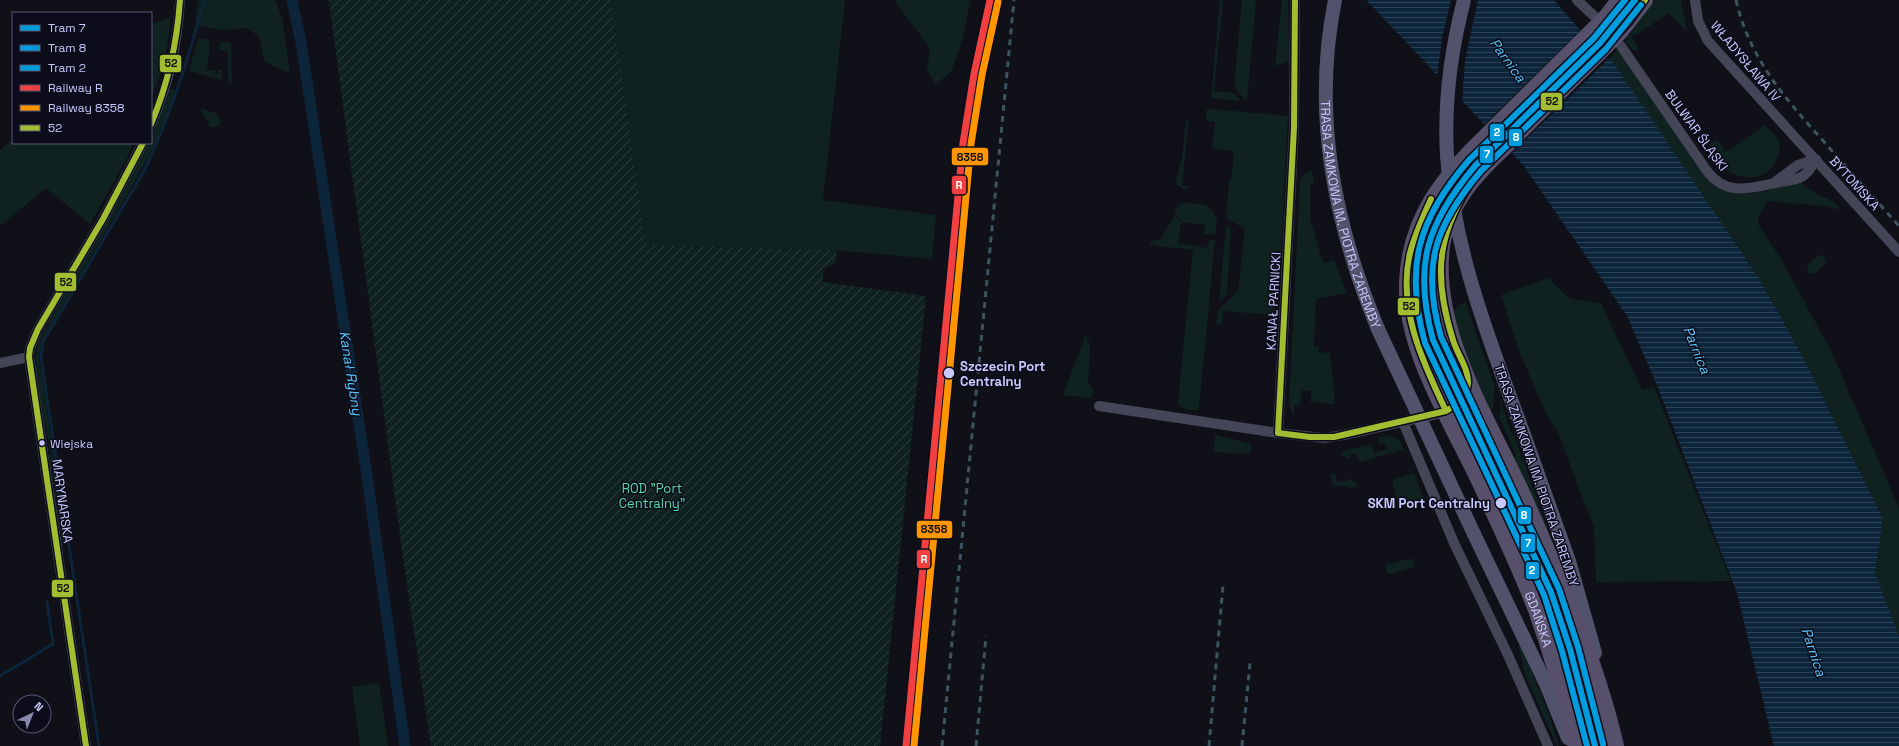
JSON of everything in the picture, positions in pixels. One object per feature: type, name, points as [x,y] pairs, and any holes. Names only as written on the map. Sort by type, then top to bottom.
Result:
[{"type":"main road","name":"TRASA ZAMKOWA IM. PIOTRA ZAREMBY","points":[[1335,0],[1327,53],[1325,92],[1327,141],[1335,193],[1347,243],[1369,308],[1385,346],[1548,690],[1571,746]]},
{"type":"main road","name":"TRASA ZAMKOWA IM. PIOTRA ZAREMBY","points":[[1464,0],[1455,43],[1447,110],[1447,155],[1451,193],[1457,227],[1469,276],[1497,361],[1578,588],[1609,714]]},
{"type":"main road","name":"GDAŃSKA","points":[[1576,746],[1561,688],[1535,609],[1486,494],[1422,362],[1414,336],[1407,302],[1408,267],[1418,228],[1433,196],[1452,170],[1600,16],[1619,0]]},
{"type":"main road","points":[[1616,746],[1609,714],[1571,610],[1523,495],[1468,379],[1454,344],[1445,312],[1441,282],[1442,246],[1450,218],[1462,194],[1478,173],[1621,38],[1645,0]]},
{"type":"street","points":[[152,122],[162,98],[175,52],[180,0]]},
{"type":"street","name":"KANAŁ PARNICKI","points":[[1278,433],[1294,127],[1295,0]]},
{"type":"street","points":[[1577,0],[1600,16]]},
{"type":"street","name":"WŁADYSŁAWA IV","points":[[1695,0],[1698,22],[1706,38],[1791,132]]},
{"type":"street","name":"BULWAR ŚLĄSKI","points":[[1621,38],[1701,162],[1715,179],[1726,186],[1741,189],[1754,188],[1802,177],[1816,159]]},
{"type":"street","name":"BYTOMSKA","points":[[1791,132],[1899,252]]},
{"type":"street","name":"MARYNARSKA","points":[[86,746],[29,357],[32,343],[38,329],[103,219],[141,144]]},
{"type":"street","points":[[0,363],[29,357]]},
{"type":"street","points":[[1446,411],[1462,398],[1467,388],[1468,379]]},
{"type":"street","points":[[1099,406],[1310,437],[1334,437],[1463,408],[1473,410],[1481,415],[1490,425]]},
{"type":"street","points":[[1402,422],[1454,543],[1508,655],[1548,746]]},
{"type":"green space","points":[[198,0],[275,0],[282,17],[290,74],[264,61],[259,36],[246,28],[220,30],[195,25]]},
{"type":"green space","name":"ROD \"Port Centralny\"","points":[[329,0],[611,0],[646,245],[836,250],[837,258],[835,263],[823,269],[823,282],[926,296],[880,746],[431,746],[404,565]]},
{"type":"green space","points":[[611,0],[845,0],[823,200],[936,215],[932,259],[836,250],[646,245]]},
{"type":"green space","points":[[894,0],[971,0],[961,44],[951,72],[936,84],[927,70],[930,48]]},
{"type":"green space","points":[[1220,0],[1223,0],[1214,91],[1233,93],[1241,101],[1211,98]]},
{"type":"green space","points":[[1242,0],[1256,0],[1247,100],[1244,99],[1234,87]]},
{"type":"green space","points":[[1282,0],[1288,0],[1289,62],[1275,66]]},
{"type":"green space","points":[[1654,0],[1681,0],[1687,30],[1685,30],[1669,13],[1634,36],[1631,36],[1639,49],[1632,50],[1625,41]]},
{"type":"green space","points":[[171,17],[169,38],[164,59],[152,96],[152,24]]},
{"type":"green space","points":[[198,38],[209,40],[209,54],[206,69],[216,71],[215,75],[217,76],[218,70],[222,70],[222,80],[189,71]]},
{"type":"green space","points":[[220,42],[231,43],[232,83],[228,82],[228,52],[219,49]]},
{"type":"green space","points":[[1618,49],[1701,170],[1712,182],[1723,190],[1747,194],[1801,182],[1811,190],[1837,205],[1842,210],[1826,206],[1767,201],[1758,218],[1759,226],[1783,262],[1832,353],[1899,508],[1899,636],[1875,574],[1883,519],[1806,363],[1760,280],[1608,60]]},
{"type":"green space","points":[[171,89],[176,91],[153,148],[138,176],[41,343],[39,358],[67,544],[61,545],[49,456],[51,455],[37,381],[37,351],[40,338],[120,199],[148,144],[152,144],[152,134]]},
{"type":"green space","points":[[200,108],[216,113],[221,120],[219,125],[210,127]]},
{"type":"green space","points":[[1210,109],[1288,116],[1280,270],[1276,275],[1273,315],[1223,311],[1222,324],[1216,323],[1218,310],[1238,291],[1245,229],[1226,218],[1229,180],[1231,180],[1234,151],[1212,149],[1215,122],[1206,121],[1206,110]]},
{"type":"green space","points":[[1189,118],[1182,185],[1188,186],[1188,189],[1177,185],[1176,180],[1182,158],[1186,121]]},
{"type":"green space","points":[[1765,125],[1780,141],[1779,152],[1772,168],[1766,173],[1758,176],[1749,177],[1730,173],[1709,145],[1717,139],[1726,152]]},
{"type":"green space","points":[[12,140],[12,144],[133,144],[126,161],[90,224],[46,188],[0,226],[0,150]]},
{"type":"green space","points":[[1312,171],[1314,183],[1310,184],[1310,219],[1323,263],[1334,260],[1347,293],[1316,299],[1314,346],[1319,346],[1319,353],[1330,352],[1335,404],[1310,402],[1312,391],[1302,390],[1300,405],[1294,405],[1294,417],[1289,405],[1300,180],[1306,173]]},
{"type":"green space","points":[[1184,203],[1202,204],[1213,211],[1214,215],[1217,216],[1215,235],[1204,234],[1205,225],[1182,222],[1175,211],[1178,206]]},
{"type":"green space","points":[[1175,215],[1181,223],[1178,243],[1208,248],[1209,240],[1215,240],[1199,408],[1196,411],[1182,408],[1178,403],[1193,250],[1150,245],[1151,242],[1158,239],[1160,240]]},
{"type":"green space","points":[[1226,225],[1231,229],[1227,293],[1219,302]]},
{"type":"green space","points":[[1428,254],[1429,291],[1434,322],[1440,341],[1461,386],[1462,390],[1459,393],[1431,326],[1425,290],[1425,272]]},
{"type":"green space","points":[[1819,255],[1824,256],[1826,263],[1816,273],[1810,274],[1807,265]]},
{"type":"green space","points":[[1548,278],[1570,299],[1601,303],[1642,390],[1654,387],[1731,581],[1596,583],[1594,528],[1557,430],[1548,418],[1519,351],[1501,295]]},
{"type":"green space","points":[[1465,301],[1495,388],[1491,411],[1464,351],[1452,312]]},
{"type":"green space","points":[[1086,334],[1090,345],[1088,382],[1093,389],[1093,395],[1090,398],[1063,395]]},
{"type":"green space","points":[[1500,400],[1560,563],[1513,457],[1516,456],[1499,416],[1501,411]]},
{"type":"green space","points":[[1215,435],[1251,444],[1250,454],[1214,452]]},
{"type":"green space","points":[[1387,436],[1399,440],[1404,449],[1361,462],[1359,461],[1356,453],[1349,454],[1349,459],[1340,454],[1346,450],[1372,444],[1374,453],[1387,449],[1385,443],[1379,444],[1378,437]]},
{"type":"green space","points":[[1332,473],[1336,475],[1336,481],[1346,482],[1347,478],[1356,483],[1357,488],[1332,485],[1331,476],[1329,476]]},
{"type":"green space","points":[[1413,473],[1416,477],[1425,503],[1401,502],[1397,500],[1393,480]]},
{"type":"green space","points":[[1412,559],[1414,562],[1414,567],[1390,574],[1386,572],[1386,565]]},
{"type":"green space","points":[[1549,581],[1568,620],[1582,661],[1603,746],[1597,746],[1569,636]]},
{"type":"green space","points":[[1551,615],[1586,746],[1583,746],[1555,641]]},
{"type":"green space","points":[[1521,646],[1550,717],[1559,746],[1557,746],[1524,672],[1519,647]]},
{"type":"green space","points":[[379,682],[388,746],[360,746],[352,687]]},
{"type":"water","name":"Parnica","points":[[1366,0],[1554,0],[1578,28],[1615,65],[1760,280],[1806,363],[1883,519],[1875,573],[1899,636],[1899,746],[1774,746],[1737,593],[1657,385],[1627,316],[1524,166]]},
{"type":"pier","points":[[1451,0],[1478,0],[1465,60],[1462,103],[1437,78],[1442,39]]},
{"type":"pier","points":[[1582,29],[1609,58],[1510,155],[1483,126]]},
{"type":"waterway","points":[[99,746],[41,358],[43,342],[144,171],[178,87],[204,0]]},
{"type":"waterway","name":"Kanał Rybny","points":[[292,0],[301,42],[366,469],[405,746]]},
{"type":"waterway","points":[[0,676],[53,644],[47,602]]},
{"type":"railway","points":[[942,746],[1014,0]]},
{"type":"railway","points":[[1736,0],[1742,22],[1750,41],[1760,60],[1783,94],[1899,226]]},
{"type":"railway","points":[[1209,746],[1223,585]]},
{"type":"railway","points":[[976,746],[986,636]]},
{"type":"railway","points":[[1242,746],[1250,663]]},
{"type":"tram line","name":"2","points":[[1587,746],[1562,651],[1544,595],[1425,343],[1419,316],[1416,291],[1416,267],[1420,245],[1427,224],[1438,203],[1469,160],[1594,38],[1625,0]]},
{"type":"tram line","name":"7","points":[[1595,746],[1570,649],[1551,592],[1433,340],[1427,314],[1424,290],[1425,268],[1428,247],[1435,227],[1445,207],[1458,187],[1475,166],[1600,43],[1635,0]]},
{"type":"tram line","name":"8","points":[[1603,744],[1578,647],[1559,589],[1441,337],[1435,312],[1432,289],[1432,268],[1442,229],[1452,210],[1465,191],[1481,171],[1606,49],[1641,5]]},
{"type":"rail line","name":"R","points":[[906,746],[963,143],[974,74],[990,0]]},
{"type":"rail line","name":"8358","points":[[914,746],[971,144],[982,75],[998,2]]},
{"type":"transit line","name":"52","points":[[152,122],[171,64],[177,32],[180,0]]},
{"type":"transit line","name":"52","points":[[1278,433],[1294,127],[1295,0]]},
{"type":"transit line","name":"52","points":[[1278,433],[1310,437],[1334,437],[1446,411],[1460,400],[1466,392],[1468,378],[1467,372],[1455,345],[1446,316],[1442,294],[1441,273],[1442,253],[1454,213],[1464,194],[1478,173],[1598,56],[1630,21],[1645,0]]},
{"type":"transit line","name":"52","points":[[86,746],[29,357],[30,348],[38,329],[103,219],[142,144]]},
{"type":"transit line","name":"52","points":[[1431,199],[1410,253],[1407,274],[1407,294],[1414,335],[1429,374],[1446,411]]},
{"type":"place","name":"Szczecin Port Centralny","points":[[949,373]]},
{"type":"place","name":"Wiejska","points":[[42,443]]},
{"type":"place","name":"SKM Port Centralny","points":[[1501,503]]}]
